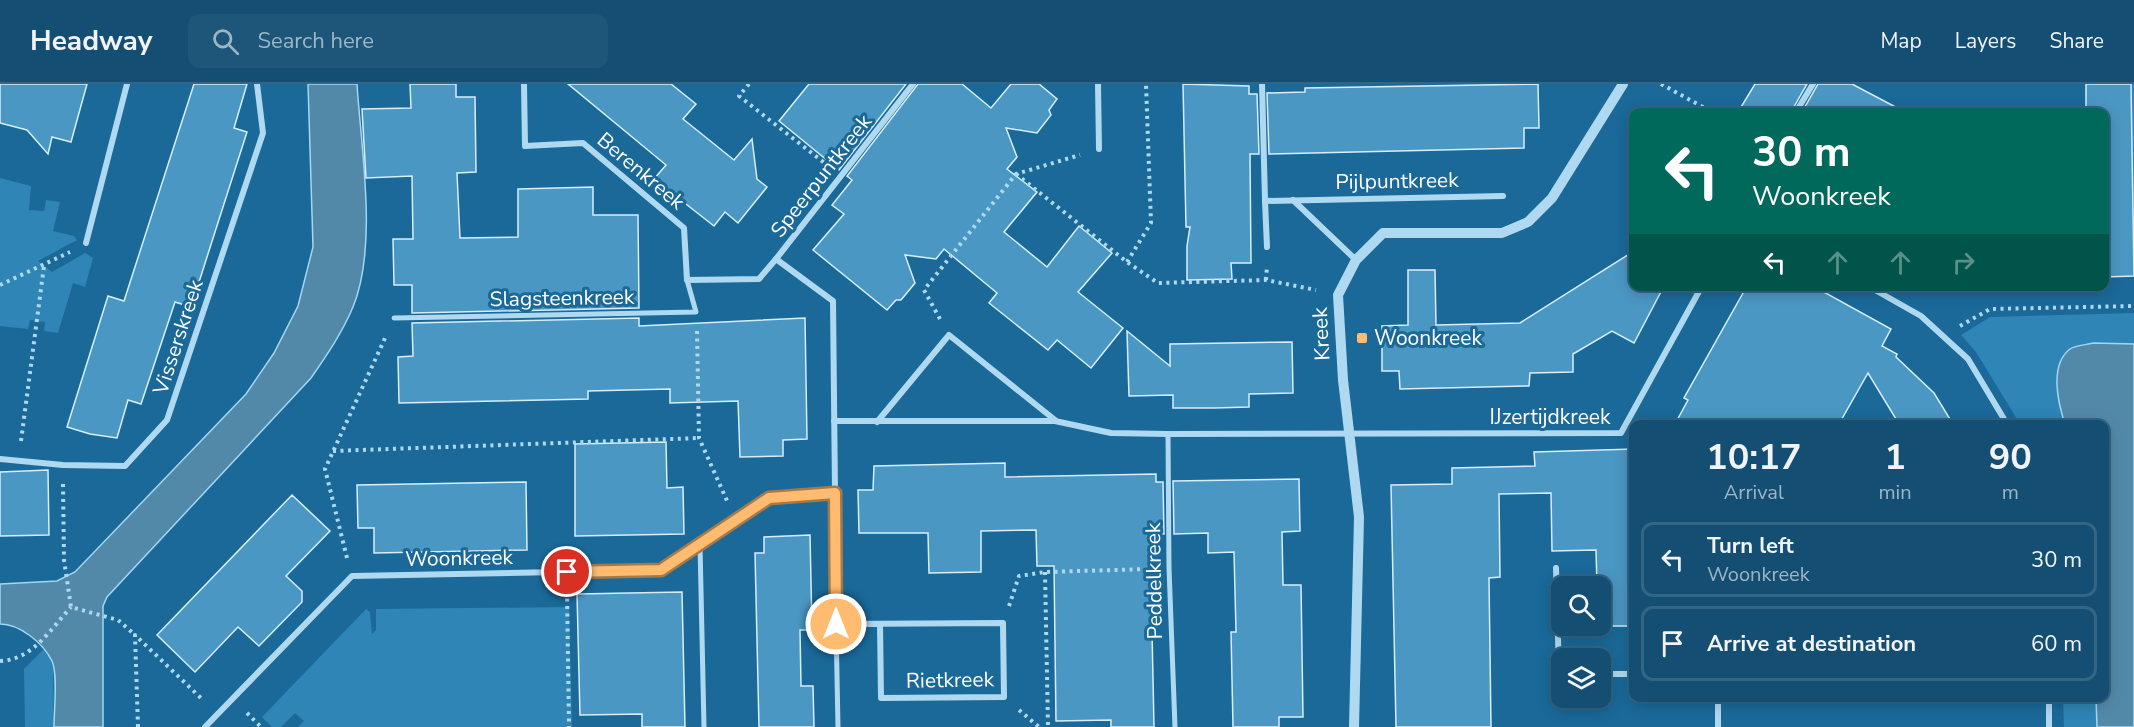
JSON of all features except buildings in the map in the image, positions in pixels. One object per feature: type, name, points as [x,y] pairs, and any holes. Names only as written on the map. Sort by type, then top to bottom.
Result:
[{"type":"street","points":[[86,243],[127,84]]},
{"type":"street","name":"Visserskreek","points":[[0,459],[63,465],[125,466],[167,420],[263,133],[257,84]]},
{"type":"street","name":"Berenkreek","points":[[524,84],[525,146],[583,142],[684,228],[687,280]]},
{"type":"street","name":"Speerpuntkreek","points":[[776,259],[913,84]]},
{"type":"street","points":[[1098,84],[1099,149]]},
{"type":"street","points":[[1262,84],[1267,247]]},
{"type":"street","name":"Kreek","points":[[1354,727],[1359,517],[1348,434],[1339,334],[1338,295],[1356,261],[1383,233],[1502,233],[1528,222],[1552,198],[1623,84]]},
{"type":"street","points":[[1799,108],[1813,84]]},
{"type":"street","name":"Pijlpuntkreek","points":[[1266,201],[1503,196]]},
{"type":"street","points":[[1292,200],[1356,261]]},
{"type":"street","points":[[696,312],[687,280],[759,279],[776,259],[833,301],[838,727]]},
{"type":"street","name":"IJzertijdkreek","points":[[1348,434],[1621,434],[1699,291]]},
{"type":"street","points":[[1877,291],[1921,316],[1968,359],[2005,420]]},
{"type":"street","name":"Slagsteenkreek","points":[[394,318],[696,312]]},
{"type":"street","points":[[877,422],[949,335],[1055,421]]},
{"type":"street","points":[[834,421],[1055,421],[1111,433],[1348,434]]},
{"type":"street","name":"Peddelkreek","points":[[1168,434],[1168,568],[1175,727]]},
{"type":"street","name":"Woonkreek","points":[[352,576],[661,570],[769,498],[835,493]]},
{"type":"street","points":[[700,545],[704,727]]},
{"type":"street","points":[[1556,568],[1558,648]]},
{"type":"street","points":[[205,727],[352,576]]},
{"type":"street","points":[[836,624],[1003,622]]},
{"type":"street","name":"Rietkreek","points":[[880,624],[881,698],[1004,697],[1003,622]]},
{"type":"street","points":[[1611,674],[1629,674]]},
{"type":"street","points":[[1718,702],[1718,727]]},
{"type":"street","points":[[2049,702],[2049,727]]},
{"type":"path","points":[[749,84],[739,96],[842,176]]},
{"type":"path","points":[[1127,262],[1151,223],[1146,84]]},
{"type":"path","points":[[1661,84],[1705,108]]},
{"type":"path","points":[[949,335],[924,290],[1016,174],[1099,149]]},
{"type":"path","points":[[1016,174],[1127,262],[1158,283],[1266,280],[1338,295]]},
{"type":"path","points":[[0,285],[44,266],[86,243]]},
{"type":"path","points":[[18,461],[44,266]]},
{"type":"path","points":[[1945,336],[1990,309],[2134,306]]},
{"type":"path","points":[[696,312],[699,438],[736,520]]},
{"type":"path","points":[[352,576],[325,469],[394,318]]},
{"type":"path","points":[[333,451],[699,438]]},
{"type":"path","points":[[63,465],[64,560],[72,608]]},
{"type":"path","points":[[1003,622],[1018,576],[1045,572],[1168,568]]},
{"type":"path","points":[[567,572],[569,727]]},
{"type":"path","points":[[1045,572],[1048,727]]},
{"type":"path","points":[[72,608],[118,620],[207,704],[224,707]]},
{"type":"path","points":[[0,661],[16,660],[27,655],[72,608]]},
{"type":"path","points":[[135,635],[138,727]]},
{"type":"path","points":[[1004,697],[1039,727]]},
{"type":"shaded area","points":[[308,84],[357,84],[366,197],[366,227],[361,283],[353,307],[339,335],[311,378],[107,597],[103,606],[103,727],[54,727],[55,683],[52,661],[37,641],[23,631],[0,624],[0,584],[57,581],[75,572],[246,394],[274,353],[298,306],[313,247]]},
{"type":"shaded area","points":[[2127,84],[2134,84],[2134,266]]},
{"type":"shaded area","points":[[0,178],[31,186],[29,210],[44,211],[46,200],[60,202],[53,231],[74,236],[77,240],[38,261],[52,272],[85,253],[93,258],[85,287],[73,283],[58,333],[44,331],[45,322],[30,320],[28,329],[0,326]]},
{"type":"shaded area","points":[[2134,313],[2134,344],[2093,343],[2060,411],[2063,420],[2018,420],[1976,352],[1961,335],[1990,317]]},
{"type":"shaded area","points":[[2093,343],[2134,344],[2134,727],[2097,727],[2096,702],[2109,702],[2109,420],[2064,420],[2058,395],[2057,374],[2063,356],[2070,349]]},
{"type":"shaded area","points":[[569,607],[572,727],[298,727],[304,721],[295,713],[281,727],[272,727],[262,717],[366,609],[370,612],[372,634],[376,630],[376,609]]},
{"type":"shaded area","points":[[44,649],[53,662],[54,727],[25,727],[24,669]]},
{"type":"shaded area","points":[[2063,702],[2096,702],[2097,727],[2064,727]]},
{"type":"place","name":"Woonkreek","points":[[1362,338]]},
{"type":"route","points":[[567,572],[661,570],[769,498],[835,493],[836,624]]}]
